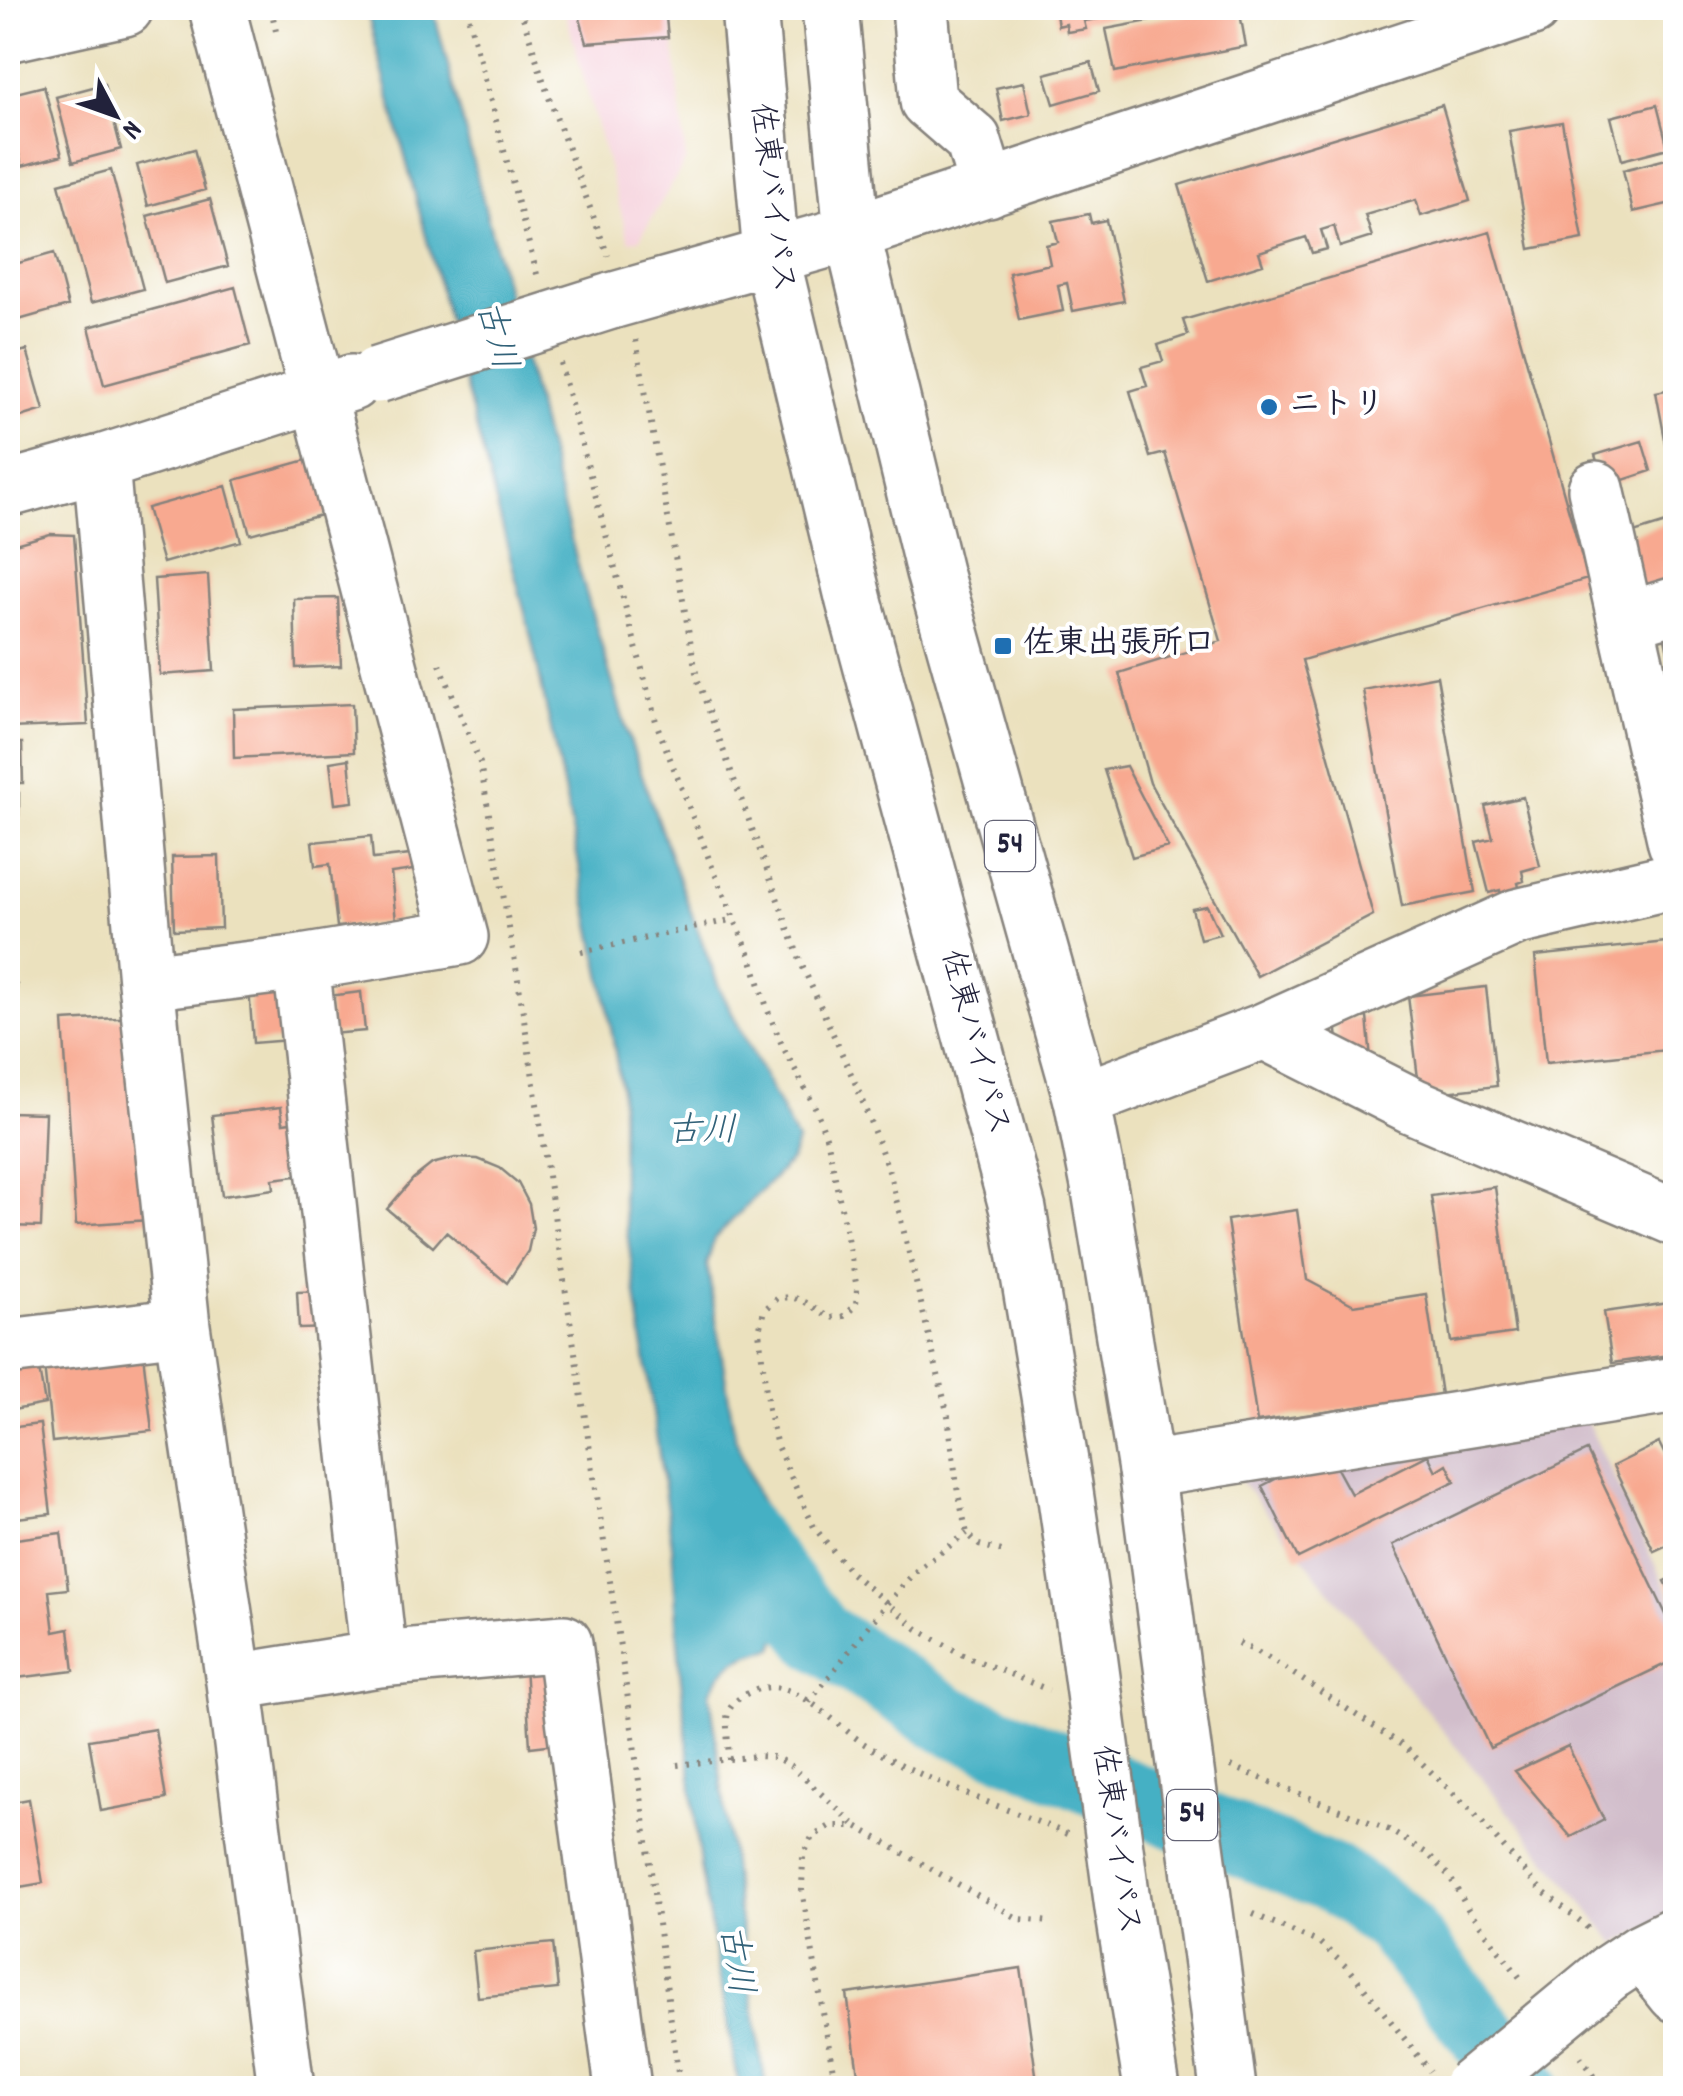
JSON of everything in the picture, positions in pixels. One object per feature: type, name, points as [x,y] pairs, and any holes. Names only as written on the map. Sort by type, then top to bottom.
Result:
[{"type":"main road","points":[[8,34],[125,8]]},
{"type":"main road","points":[[146,982],[301,963],[460,936],[217,8]]},
{"type":"main road","name":"佐東バイパス","points":[[749,8],[772,255],[854,601],[1018,1210],[1064,1486],[1070,1673],[1123,1908],[1152,2088]]},
{"type":"main road","name":"54","points":[[830,8],[852,233],[934,572],[1082,1100],[1101,1196],[1146,1470],[1228,2088]]},
{"type":"main road","points":[[920,8],[928,101],[973,140],[988,189]]},
{"type":"main road","points":[[8,489],[852,233],[1532,8]]},
{"type":"main road","points":[[101,462],[146,982],[182,1326],[234,1682],[286,2088]]},
{"type":"main road","points":[[1596,489],[1651,612],[1676,843]]},
{"type":"main road","points":[[1082,1100],[1264,1031],[1517,917],[1676,880]]},
{"type":"main road","points":[[301,963],[379,1659]]},
{"type":"main road","points":[[1264,1031],[1413,1106],[1676,1218]]},
{"type":"main road","points":[[8,1348],[182,1326]]},
{"type":"main road","points":[[1146,1470],[1676,1385]]},
{"type":"main road","points":[[234,1682],[379,1659],[564,1644],[623,2088]]},
{"type":"main road","points":[[1470,2088],[1630,1949],[1676,1994]]},
{"type":"path","points":[[466,8],[542,292]]},
{"type":"path","points":[[520,8],[619,301],[697,678],[802,963],[858,1087],[890,1174],[948,1416],[967,1533],[979,1545],[1002,1551]]},
{"type":"path","points":[[556,348],[657,725],[782,1045],[816,1109],[828,1142],[857,1288],[856,1305],[844,1316],[829,1318],[793,1297],[778,1298],[764,1310],[760,1331],[768,1409],[777,1446],[814,1528],[851,1572],[918,1629],[962,1655],[1070,1673]]},
{"type":"path","points":[[437,656],[480,763],[514,954],[628,1699],[680,2088]]},
{"type":"path","points":[[581,952],[734,919]]},
{"type":"path","points":[[809,1702],[917,1570],[967,1533]]},
{"type":"path","points":[[1239,1643],[1404,1747],[1470,1810],[1542,1891],[1583,1923],[1630,1949]]},
{"type":"path","points":[[677,1765],[774,1756],[792,1766],[856,1826],[1019,1919],[1051,1922]]},
{"type":"path","points":[[1229,1765],[1389,1830],[1428,1854],[1450,1876],[1468,1909],[1525,1985]]},
{"type":"path","points":[[836,2088],[802,1890],[803,1856],[812,1837],[830,1826],[856,1826]]},
{"type":"path","points":[[1571,2046],[1602,2088]]},
{"type":"shaded area","points":[[564,8],[670,8],[686,160],[639,240],[629,241]]},
{"type":"shaded area","points":[[1586,1419],[1675,1607],[1675,1913],[1616,1944],[1235,1474]]},
{"type":"water","name":"古川","points":[[366,8],[433,8],[579,569],[627,732],[719,987],[797,1141],[791,1160],[714,1239],[707,1264],[735,1437],[759,1499],[802,1572],[774,1648],[735,1661],[710,1692],[766,2088],[739,2088],[700,1866],[672,1544],[622,1197],[621,1089],[607,1003],[530,632]]},
{"type":"building","points":[[577,8],[665,8],[668,37],[587,43]]},
{"type":"building","points":[[1055,8],[1161,10],[1084,21],[1086,29],[1067,32],[1066,24],[1058,26]]},
{"type":"building","points":[[1219,8],[1239,8],[1246,46],[1115,72],[1106,29]]},
{"type":"building","points":[[1091,62],[1099,91],[1054,104],[1045,74]]},
{"type":"building","points":[[1024,82],[1031,114],[1003,121],[996,88]]},
{"type":"building","points":[[104,84],[121,149],[73,162],[56,97]]},
{"type":"building","points":[[44,86],[62,155],[22,166],[8,112],[8,95]]},
{"type":"building","points":[[1442,105],[1470,201],[1421,216],[1416,200],[1365,215],[1372,237],[1340,247],[1334,226],[1321,230],[1327,249],[1312,253],[1306,237],[1259,252],[1263,264],[1208,281],[1179,185]]},
{"type":"building","points":[[1657,105],[1668,148],[1622,160],[1611,117]]},
{"type":"building","points":[[1562,122],[1583,239],[1530,249],[1509,131]]},
{"type":"building","points":[[194,149],[205,190],[148,206],[137,165]]},
{"type":"building","points":[[1674,157],[1676,202],[1633,212],[1623,170]]},
{"type":"building","points":[[111,170],[143,289],[91,303],[59,184]]},
{"type":"building","points":[[210,199],[228,266],[165,283],[147,216]]},
{"type":"building","points":[[1089,214],[1091,223],[1106,220],[1124,301],[1073,311],[1067,283],[1058,285],[1063,311],[1019,320],[1009,273],[1050,264],[1046,245],[1058,242],[1053,221]]},
{"type":"building","points":[[1490,232],[1588,579],[1302,660],[1373,915],[1257,976],[1150,783],[1119,673],[1221,641],[1165,453],[1150,457],[1130,391],[1147,386],[1141,367],[1163,361],[1158,345],[1188,335],[1183,320]]},
{"type":"building","points":[[54,253],[68,306],[8,323],[8,266]]},
{"type":"building","points":[[235,287],[250,345],[104,385],[89,327]]},
{"type":"building","points":[[27,350],[44,410],[8,421],[8,355]]},
{"type":"building","points":[[1676,388],[1676,459],[1669,460],[1656,392]]},
{"type":"building","points":[[1642,441],[1651,471],[1605,486],[1595,455]]},
{"type":"building","points":[[317,457],[332,512],[250,534],[235,480]]},
{"type":"building","points":[[226,486],[241,541],[163,563],[147,508]]},
{"type":"building","points":[[1676,520],[1676,592],[1636,604],[1617,538]]},
{"type":"building","points":[[50,534],[74,535],[88,725],[8,728],[8,546]]},
{"type":"building","points":[[208,575],[214,671],[160,675],[154,579]]},
{"type":"building","points":[[338,598],[341,666],[296,668],[294,599]]},
{"type":"building","points":[[1676,622],[1676,650],[1668,652],[1662,625]]},
{"type":"building","points":[[1437,676],[1475,892],[1402,906],[1363,690]]},
{"type":"building","points":[[352,704],[354,752],[234,758],[233,709]]},
{"type":"building","points":[[8,743],[22,743],[23,783],[8,783]]},
{"type":"building","points":[[349,759],[353,802],[335,804],[330,762]]},
{"type":"building","points":[[1126,766],[1168,847],[1132,857],[1104,770]]},
{"type":"building","points":[[8,793],[19,793],[19,815],[8,815]]},
{"type":"building","points":[[1523,797],[1540,866],[1522,871],[1524,881],[1518,883],[1521,895],[1502,899],[1500,890],[1489,893],[1476,842],[1493,838],[1485,806]]},
{"type":"building","points":[[371,836],[373,859],[420,854],[421,869],[391,873],[396,921],[337,927],[330,864],[315,866],[312,842]]},
{"type":"building","points":[[219,856],[221,928],[174,930],[172,857]]},
{"type":"building","points":[[1207,906],[1220,934],[1200,939],[1192,909]]},
{"type":"building","points":[[8,919],[13,919],[14,964],[8,964]]},
{"type":"building","points":[[1676,941],[1676,1049],[1546,1063],[1535,956]]},
{"type":"building","points":[[8,985],[17,985],[14,1053],[8,1053]]},
{"type":"building","points":[[284,985],[289,1040],[253,1043],[249,988]]},
{"type":"building","points":[[1486,987],[1497,1086],[1420,1095],[1408,996]]},
{"type":"building","points":[[361,992],[365,1031],[331,1034],[328,996]]},
{"type":"building","points":[[136,1017],[149,1220],[76,1225],[63,1021]]},
{"type":"building","points":[[1367,1017],[1371,1059],[1340,1062],[1336,1020]]},
{"type":"building","points":[[281,1107],[283,1123],[298,1121],[304,1175],[273,1179],[274,1189],[222,1196],[212,1115]]},
{"type":"building","points":[[8,1112],[45,1113],[41,1227],[8,1226]]},
{"type":"building","points":[[455,1158],[478,1159],[500,1168],[518,1183],[529,1204],[533,1228],[528,1251],[507,1283],[446,1232],[433,1247],[387,1209],[432,1164]]},
{"type":"building","points":[[1495,1187],[1515,1333],[1451,1342],[1431,1196]]},
{"type":"building","points":[[1297,1210],[1307,1280],[1354,1305],[1426,1294],[1441,1395],[1257,1422],[1227,1220]]},
{"type":"building","points":[[329,1291],[331,1328],[299,1329],[297,1292]]},
{"type":"building","points":[[1676,1302],[1676,1354],[1612,1363],[1604,1312]]},
{"type":"building","points":[[143,1354],[152,1431],[52,1442],[44,1365]]},
{"type":"building","points":[[38,1363],[45,1404],[8,1411],[8,1368]]},
{"type":"building","points":[[40,1424],[51,1514],[8,1519],[8,1428]]},
{"type":"building","points":[[1659,1443],[1676,1477],[1676,1541],[1654,1551],[1613,1466]]},
{"type":"building","points":[[1587,1451],[1676,1635],[1676,1659],[1490,1748],[1393,1545]]},
{"type":"building","points":[[1428,1455],[1436,1471],[1447,1464],[1455,1481],[1298,1558],[1262,1486],[1293,1470],[1335,1465],[1351,1494]]},
{"type":"building","points":[[61,1533],[68,1589],[49,1591],[54,1632],[69,1629],[74,1671],[8,1679],[8,1540]]},
{"type":"building","points":[[1676,1576],[1676,1603],[1665,1581]]},
{"type":"building","points":[[551,1664],[556,1744],[530,1747],[525,1665]]},
{"type":"building","points":[[155,1729],[166,1799],[101,1811],[89,1740]]},
{"type":"building","points":[[1568,1746],[1604,1820],[1571,1837],[1515,1771]]},
{"type":"building","points":[[29,1799],[43,1883],[8,1889],[8,1803]]},
{"type":"building","points":[[553,1943],[558,1989],[478,1997],[473,1951]]},
{"type":"building","points":[[1021,1968],[1038,2088],[860,2088],[847,1994]]},
{"type":"waterway","points":[[734,1525],[818,1635],[948,1720],[1339,1882],[1394,1922],[1526,2088]]},
{"type":"place","name":"ニトリ","points":[[1269,407]]},
{"type":"place","name":"佐東出張所口","points":[[1003,646]]}]
